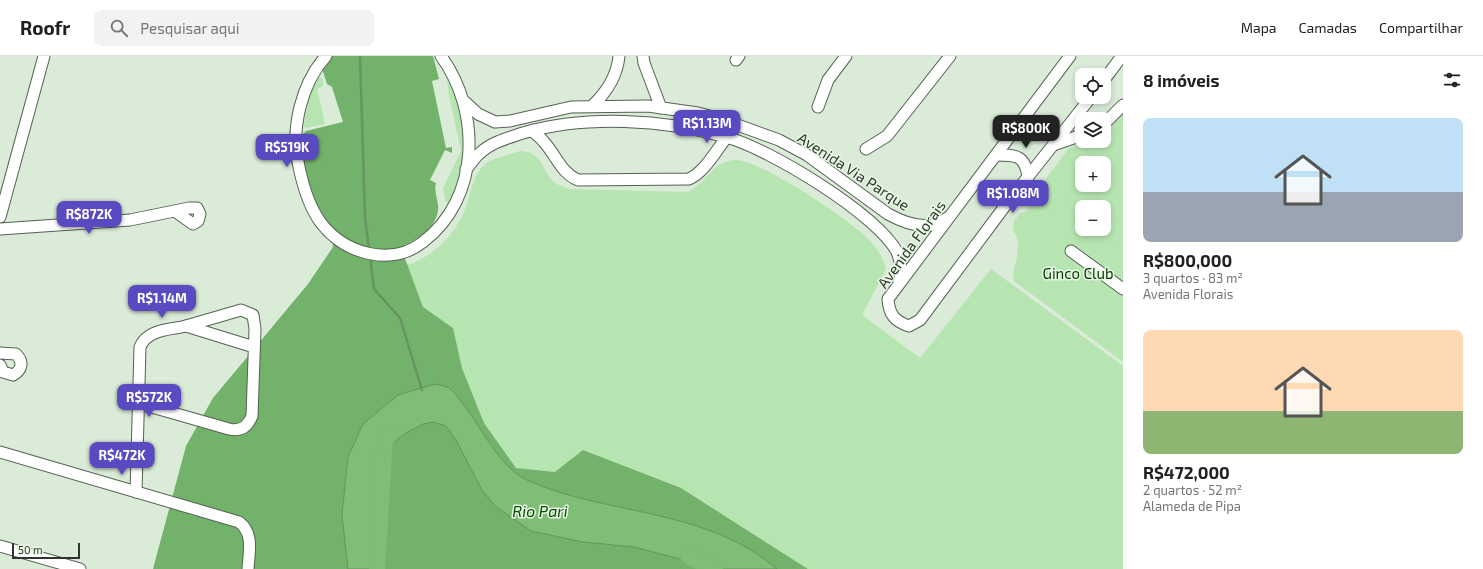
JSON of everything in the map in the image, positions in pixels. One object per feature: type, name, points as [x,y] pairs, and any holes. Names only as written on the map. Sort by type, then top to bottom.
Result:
[{"type":"street","points":[[0,217],[44,56]]},
{"type":"street","name":"Avenida Via Parque","points":[[326,56],[313,73],[299,110],[296,135],[297,161],[303,187],[322,223],[347,246],[368,253],[396,254],[409,250],[422,242],[435,231],[454,207],[469,156],[468,122],[464,101],[451,69],[441,56]]},
{"type":"street","points":[[592,106],[606,93],[614,78],[619,56]]},
{"type":"street","points":[[643,56],[646,70],[661,108]]},
{"type":"street","points":[[818,107],[828,80],[846,56]]},
{"type":"street","points":[[866,149],[887,136],[950,56]]},
{"type":"street","name":"Avenida Florais","points":[[1070,56],[888,299],[889,311],[894,319],[909,326],[920,320],[1028,177],[1086,104]]},
{"type":"street","points":[[1111,71],[1122,56]]},
{"type":"street","name":"Avenida Via Parque","points":[[464,101],[478,114],[495,122],[510,121],[571,107],[592,106],[648,106],[698,113],[721,119],[778,140],[826,168],[888,214],[900,221],[921,226],[942,222],[951,215]]},
{"type":"street","points":[[1111,117],[1123,105]]},
{"type":"street","name":"Avenida Via Parque","points":[[466,169],[479,153],[505,138],[532,131],[584,122],[617,122],[680,127],[727,137],[756,148],[798,171],[816,182],[868,220],[897,252],[902,273],[896,288]]},
{"type":"street","points":[[532,131],[544,142],[565,171],[571,177],[578,180],[689,179],[694,177],[704,166],[727,137]]},
{"type":"street","points":[[1055,144],[1075,137]]},
{"type":"street","points":[[996,155],[1015,155],[1021,159],[1026,166],[1028,177]]},
{"type":"street","points":[[0,229],[130,220],[176,212]]},
{"type":"street","points":[[1071,251],[1123,289]]},
{"type":"street","points":[[136,492],[138,403],[140,347],[146,336],[241,310],[250,312],[255,320],[252,416],[246,426],[236,431],[138,403]]},
{"type":"street","points":[[186,326],[254,347]]},
{"type":"street","points":[[0,353],[16,354],[22,365],[18,372],[13,375],[3,372],[0,365]]},
{"type":"street","points":[[0,452],[239,522],[246,528],[249,536],[248,569]]},
{"type":"street","points":[[0,546],[80,569]]},
{"type":"green space","points":[[446,73],[460,101],[465,141],[462,172],[451,201],[448,203],[445,201],[443,188],[461,151],[449,95]]},
{"type":"green space","points":[[320,77],[323,80],[323,86],[317,89],[325,124],[306,128],[304,126],[309,99],[314,85]]},
{"type":"green space","name":"Ginco Club","points":[[1123,114],[1123,362],[1014,281],[1013,273],[1017,258],[1018,240],[1013,229],[1014,221],[1020,213],[1025,212],[1037,198],[1039,188],[1069,148],[1075,146],[1075,148],[1111,148],[1111,127]]},
{"type":"green space","points":[[520,151],[533,154],[554,182],[568,189],[687,192],[694,189],[720,164],[726,161],[734,160],[746,162],[783,179],[844,219],[872,243],[879,253],[886,269],[862,315],[920,358],[991,269],[1123,366],[1123,569],[808,569],[681,488],[516,468],[484,423],[462,368],[453,328],[423,307],[407,265],[434,251],[448,237],[464,212],[475,178],[483,166],[492,160]]},
{"type":"shaded area","points":[[318,56],[433,56],[439,79],[432,81],[446,148],[452,147],[452,153],[445,150],[430,180],[436,183],[435,191],[438,212],[436,218],[428,230],[416,239],[404,245],[403,253],[423,307],[453,328],[462,368],[484,423],[516,468],[555,472],[583,450],[681,488],[808,569],[153,569],[186,446],[213,398],[308,284],[333,247],[332,233],[328,224],[314,203],[305,177],[301,144],[303,134],[306,131],[343,122],[332,87],[327,84]]},
{"type":"water","name":"Rio Pari","points":[[435,384],[447,387],[453,391],[500,458],[519,475],[529,481],[592,501],[657,515],[720,534],[750,549],[777,569],[718,569],[634,547],[583,542],[531,531],[495,506],[482,490],[456,440],[446,426],[434,422],[423,424],[404,434],[386,450],[379,467],[378,488],[382,569],[348,569],[342,515],[348,457],[363,424],[398,395]]},
{"type":"waterway","points":[[360,56],[365,218],[369,249]]},
{"type":"waterway","points":[[370,256],[374,289],[400,318],[422,390]]},
{"type":"waterway","name":"Rio Pari","points":[[377,569],[385,439],[389,435]]},
{"type":"waterway","name":"Rio Pari","points":[[688,556],[715,569]]}]
